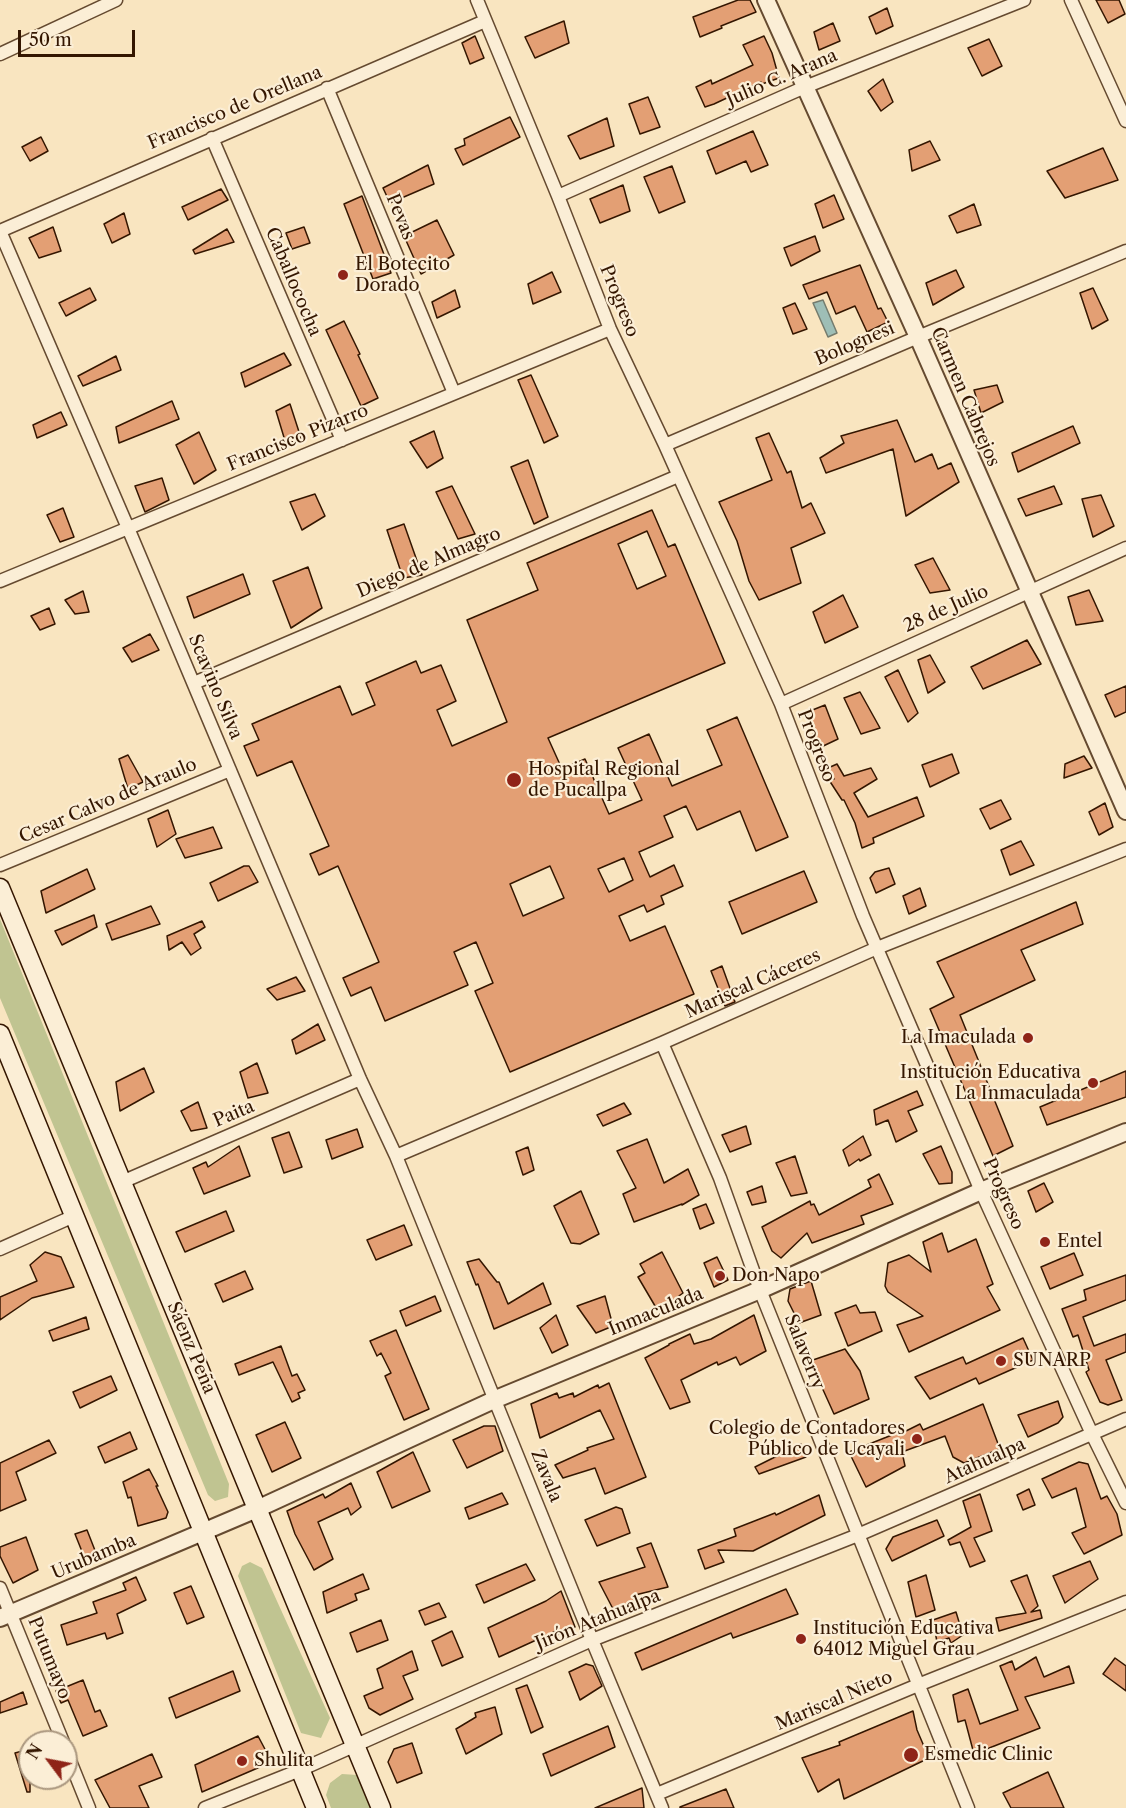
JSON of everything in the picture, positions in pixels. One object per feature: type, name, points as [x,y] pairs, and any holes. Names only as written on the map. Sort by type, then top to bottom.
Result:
[{"type":"main road","name":"Sáenz Peña","points":[[0,888],[381,1808]]},
{"type":"main road","points":[[0,1034],[5,1059],[74,1216],[316,1808]]},
{"type":"street","points":[[0,54],[116,0]]},
{"type":"street","name":"Progreso","points":[[477,0],[610,328],[781,704],[877,948],[981,1191],[1126,1503]]},
{"type":"street","name":"Carmen Cabrejos","points":[[766,0],[918,337],[1126,811]]},
{"type":"street","name":"Julio C. Arana","points":[[558,195],[805,87],[1024,0]]},
{"type":"street","points":[[1071,0],[1126,121]]},
{"type":"street","name":"Francisco de Orellana","points":[[0,231],[485,21]]},
{"type":"street","name":"Pevas","points":[[327,88],[454,393]]},
{"type":"street","name":"Caballococha","points":[[212,138],[342,440]]},
{"type":"street","name":"Scavino Silva","points":[[0,231],[194,683],[360,1079],[396,1156]]},
{"type":"street","name":"Bolognesi","points":[[665,445],[1126,251]]},
{"type":"street","name":"Francisco Pizarro","points":[[0,581],[610,328]]},
{"type":"street","name":"Diego de Almagro","points":[[194,683],[678,476]]},
{"type":"street","name":"28 de Julio","points":[[781,704],[1126,548]]},
{"type":"street","name":"Cesar Calvo de Araulo","points":[[0,865],[230,770]]},
{"type":"street","name":"Mariscal Cáceres","points":[[396,1156],[662,1044],[877,948],[1126,849]]},
{"type":"street","name":"Salaverry","points":[[662,1044],[720,1178],[760,1290],[968,1808]]},
{"type":"street","name":"Paita","points":[[122,1182],[360,1079]]},
{"type":"street","name":"Inmaculada","points":[[203,1532],[496,1399],[760,1290],[981,1191],[1126,1132]]},
{"type":"street","name":"Zavala","points":[[396,1156],[662,1808]]},
{"type":"street","points":[[0,1249],[74,1216]]},
{"type":"street","name":"Atahualpa","points":[[858,1535],[1126,1419]]},
{"type":"street","name":"Urubamba","points":[[6,1616],[203,1532]]},
{"type":"street","name":"Jirón Atahualpa","points":[[205,1808],[300,1770],[354,1744],[592,1641],[858,1535]]},
{"type":"street","name":"Putumayo","points":[[0,1588],[6,1616],[58,1730]]},
{"type":"street","name":"Mariscal Nieto","points":[[657,1794],[918,1685],[1126,1602]]},
{"type":"street","points":[[78,1781],[89,1808]]},
{"type":"green space","points":[[0,919],[229,1484],[228,1497],[215,1501],[208,1495],[0,998]]},
{"type":"green space","points":[[250,1562],[262,1568],[330,1718],[321,1738],[301,1733],[238,1576],[242,1566]]},
{"type":"green space","points":[[342,1774],[357,1775],[371,1808],[331,1808],[326,1795],[330,1783]]},
{"type":"water","points":[[823,300],[837,333],[828,337],[813,303]]},
{"type":"building","points":[[738,0],[750,0],[756,12],[700,37],[693,17]]},
{"type":"building","points":[[1096,0],[1119,0],[1125,14],[1108,23]]},
{"type":"building","points":[[887,8],[893,26],[876,34],[869,17]]},
{"type":"building","points":[[564,21],[569,43],[535,58],[525,37]]},
{"type":"building","points":[[833,23],[840,41],[819,50],[814,32]]},
{"type":"building","points":[[475,36],[484,58],[470,64],[462,43]]},
{"type":"building","points":[[764,36],[772,53],[779,78],[762,84],[761,82],[705,107],[696,87],[711,80],[712,84],[753,65],[743,45]]},
{"type":"building","points":[[989,39],[1002,66],[982,76],[968,48]]},
{"type":"building","points":[[883,79],[893,102],[881,111],[868,91]]},
{"type":"building","points":[[648,97],[660,127],[640,134],[629,104]]},
{"type":"building","points":[[510,117],[520,137],[463,165],[455,149],[465,145],[464,139]]},
{"type":"building","points":[[607,118],[614,146],[580,159],[568,136]]},
{"type":"building","points":[[753,131],[768,165],[751,172],[746,161],[716,174],[707,151]]},
{"type":"building","points":[[41,137],[48,151],[30,161],[22,147]]},
{"type":"building","points":[[930,141],[940,160],[912,171],[909,150]]},
{"type":"building","points":[[1103,148],[1118,180],[1065,198],[1047,171]]},
{"type":"building","points":[[428,165],[434,184],[390,203],[383,188]]},
{"type":"building","points":[[672,166],[685,202],[659,213],[644,177]]},
{"type":"building","points":[[623,185],[630,211],[600,223],[590,199]]},
{"type":"building","points":[[221,189],[228,200],[188,220],[182,207]]},
{"type":"building","points":[[834,195],[844,219],[823,228],[815,204]]},
{"type":"building","points":[[362,196],[391,273],[373,279],[344,204]]},
{"type":"building","points":[[974,204],[981,225],[957,233],[949,216]]},
{"type":"building","points":[[124,213],[130,234],[112,243],[104,224]]},
{"type":"building","points":[[437,220],[454,255],[421,274],[404,236]]},
{"type":"building","points":[[53,227],[61,251],[39,258],[29,238]]},
{"type":"building","points":[[304,227],[310,243],[292,249],[286,233]]},
{"type":"building","points":[[227,229],[234,242],[195,254],[193,250]]},
{"type":"building","points":[[815,236],[820,251],[791,266],[784,248]]},
{"type":"building","points":[[860,265],[878,309],[881,308],[888,322],[867,332],[855,306],[836,314],[827,292],[809,299],[803,285]]},
{"type":"building","points":[[956,270],[964,287],[933,305],[926,283]]},
{"type":"building","points":[[552,272],[561,292],[533,304],[528,284]]},
{"type":"building","points":[[90,288],[96,300],[66,316],[59,303]]},
{"type":"building","points":[[1093,288],[1108,320],[1092,329],[1080,293]]},
{"type":"building","points":[[455,290],[460,307],[437,318],[432,302]]},
{"type":"building","points":[[795,303],[807,329],[793,334],[783,308]]},
{"type":"building","points":[[344,321],[378,398],[361,406],[326,330]]},
{"type":"building","points":[[284,353],[291,365],[245,387],[241,373]]},
{"type":"building","points":[[116,356],[121,370],[83,386],[78,376]]},
{"type":"building","points":[[531,375],[558,436],[544,443],[518,380]]},
{"type":"building","points":[[997,385],[1003,402],[981,413],[974,390]]},
{"type":"building","points":[[172,401],[179,419],[119,443],[116,427]]},
{"type":"building","points":[[290,404],[301,438],[286,444],[276,411]]},
{"type":"building","points":[[61,412],[67,425],[37,438],[33,425]]},
{"type":"building","points":[[897,420],[915,462],[932,454],[938,469],[951,463],[959,482],[906,516],[893,449],[826,473],[820,458],[844,443],[841,436]]},
{"type":"building","points":[[1073,426],[1080,443],[1018,472],[1012,453]]},
{"type":"building","points":[[434,431],[443,458],[427,468],[410,442]]},
{"type":"building","points":[[199,432],[216,470],[194,484],[176,445]]},
{"type":"building","points":[[769,433],[787,473],[791,471],[802,508],[811,503],[825,533],[791,548],[801,583],[759,600],[749,581],[737,541],[719,502],[772,480],[756,438]]},
{"type":"building","points":[[528,460],[548,517],[534,524],[511,467]]},
{"type":"building","points":[[162,478],[169,500],[145,512],[135,486]]},
{"type":"building","points":[[452,486],[475,534],[458,539],[436,492]]},
{"type":"building","points":[[1054,486],[1062,504],[1026,516],[1018,499]]},
{"type":"building","points":[[315,494],[325,516],[302,530],[290,502]]},
{"type":"building","points":[[1101,495],[1114,526],[1093,537],[1082,499]]},
{"type":"building","points":[[63,508],[74,537],[60,542],[47,515]]},
{"type":"building","name":"Hospital Regional de Pucallpa","points":[[652,510],[668,547],[675,544],[725,663],[548,738],[562,769],[585,759],[609,814],[642,800],[618,748],[649,734],[672,786],[722,765],[707,730],[737,717],[788,837],[756,851],[740,811],[697,830],[686,806],[664,816],[673,837],[639,852],[650,877],[674,865],[683,886],[661,896],[664,904],[647,912],[644,905],[619,916],[630,941],[665,926],[694,994],[510,1072],[475,991],[493,983],[476,942],[454,952],[468,985],[385,1021],[371,987],[351,996],[343,978],[379,962],[338,866],[319,875],[310,854],[329,846],[292,761],[257,776],[244,746],[259,740],[252,724],[340,686],[352,715],[375,705],[366,683],[416,661],[421,673],[441,665],[456,701],[437,710],[452,746],[507,722],[467,620],[538,590],[527,563]],"holes":[[[647,531],[666,576],[637,589],[618,544]],[[624,858],[633,880],[609,892],[598,869]],[[550,866],[564,898],[523,916],[510,884]]]},
{"type":"building","points":[[404,524],[422,575],[403,578],[387,530]]},
{"type":"building","points":[[933,558],[950,590],[930,593],[915,565]]},
{"type":"building","points":[[308,567],[322,608],[291,628],[273,581]]},
{"type":"building","points":[[243,574],[250,594],[194,618],[187,597]]},
{"type":"building","points":[[1089,590],[1103,621],[1076,625],[1068,597]]},
{"type":"building","points":[[83,591],[89,612],[75,614],[65,600]]},
{"type":"building","points":[[843,595],[858,627],[825,643],[813,612]]},
{"type":"building","points":[[49,608],[55,624],[40,630],[31,616]]},
{"type":"building","points":[[150,634],[159,650],[132,662],[123,648]]},
{"type":"building","points":[[1027,640],[1041,664],[983,689],[971,667]]},
{"type":"building","points":[[930,655],[945,682],[928,693],[918,660]]},
{"type":"building","points":[[898,670],[918,713],[908,722],[885,677]]},
{"type":"building","points":[[1126,686],[1126,712],[1115,717],[1105,695]]},
{"type":"building","points":[[860,692],[880,728],[861,734],[844,698]]},
{"type":"building","points":[[825,705],[838,739],[819,748],[805,713]]},
{"type":"building","points":[[952,754],[959,773],[930,787],[922,765]]},
{"type":"building","points":[[128,755],[143,782],[128,789],[119,759]]},
{"type":"building","points":[[1084,756],[1092,768],[1064,778],[1065,764]]},
{"type":"building","points":[[837,764],[844,776],[871,768],[877,779],[854,793],[868,817],[917,797],[924,816],[873,838],[874,843],[862,848],[855,823],[844,800],[829,780],[834,779],[828,768]]},
{"type":"building","points":[[1001,800],[1011,819],[990,829],[980,809]]},
{"type":"building","points":[[1105,803],[1113,827],[1099,835],[1089,812]]},
{"type":"building","points":[[168,810],[176,834],[157,847],[148,819]]},
{"type":"building","points":[[213,827],[222,848],[185,858],[176,839]]},
{"type":"building","points":[[1021,841],[1034,865],[1010,875],[1001,850]]},
{"type":"building","points":[[244,866],[249,866],[258,882],[218,901],[210,883]]},
{"type":"building","points":[[889,868],[895,884],[876,893],[870,878],[875,872]]},
{"type":"building","points":[[87,869],[95,889],[46,913],[41,891]]},
{"type":"building","points":[[804,871],[817,902],[742,934],[729,902]]},
{"type":"building","points":[[920,888],[926,906],[909,914],[903,896]]},
{"type":"building","points":[[1076,902],[1083,924],[1021,950],[1035,980],[960,1015],[1013,1146],[993,1156],[930,1009],[954,997],[937,962]]},
{"type":"building","points":[[151,906],[160,924],[112,940],[106,924]]},
{"type":"building","points":[[94,915],[97,927],[62,945],[55,931]]},
{"type":"building","points":[[202,921],[205,927],[194,934],[201,948],[191,955],[182,942],[169,950],[167,936]]},
{"type":"building","points":[[722,966],[735,1002],[725,1006],[711,971]]},
{"type":"building","points":[[296,977],[305,991],[277,1000],[267,989]]},
{"type":"building","points":[[318,1024],[325,1040],[296,1054],[292,1040]]},
{"type":"building","points":[[257,1063],[268,1093],[248,1098],[240,1072]]},
{"type":"building","points":[[144,1068],[154,1092],[120,1111],[116,1082]]},
{"type":"building","points":[[1126,1071],[1126,1097],[1047,1125],[1040,1107]]},
{"type":"building","points":[[917,1091],[923,1105],[908,1111],[917,1131],[896,1142],[888,1120],[876,1125],[874,1110]]},
{"type":"building","points":[[198,1102],[207,1128],[191,1131],[181,1111]]},
{"type":"building","points":[[624,1103],[631,1114],[603,1126],[597,1115]]},
{"type":"building","points":[[746,1126],[751,1144],[730,1152],[722,1135]]},
{"type":"building","points":[[357,1129],[363,1147],[332,1159],[326,1140]]},
{"type":"building","points":[[289,1132],[302,1167],[284,1173],[272,1138]]},
{"type":"building","points":[[863,1136],[871,1155],[849,1166],[843,1150]]},
{"type":"building","points":[[647,1139],[664,1183],[688,1169],[699,1195],[682,1205],[634,1222],[623,1194],[636,1188],[617,1151]]},
{"type":"building","points":[[239,1146],[250,1176],[204,1194],[193,1168],[206,1162],[208,1167]]},
{"type":"building","points":[[941,1146],[952,1172],[952,1183],[939,1184],[923,1154]]},
{"type":"building","points":[[528,1147],[534,1170],[523,1175],[516,1152]]},
{"type":"building","points":[[795,1156],[807,1193],[791,1196],[776,1163]]},
{"type":"building","points":[[879,1174],[893,1204],[861,1216],[864,1224],[812,1243],[807,1233],[781,1258],[772,1251],[762,1227],[810,1201],[819,1215],[871,1187],[868,1180]]},
{"type":"building","points":[[1044,1183],[1053,1202],[1036,1212],[1028,1191]]},
{"type":"building","points":[[762,1186],[766,1202],[752,1205],[747,1192]]},
{"type":"building","points":[[581,1191],[599,1234],[580,1244],[571,1243],[554,1206]]},
{"type":"building","points":[[706,1204],[714,1223],[700,1229],[693,1209]]},
{"type":"building","points":[[226,1211],[234,1231],[185,1252],[176,1232]]},
{"type":"building","points":[[404,1225],[412,1245],[376,1260],[367,1240]]},
{"type":"building","points":[[942,1233],[948,1252],[976,1239],[993,1284],[987,1287],[1000,1310],[909,1352],[897,1325],[923,1316],[888,1292],[885,1286],[888,1263],[909,1255],[931,1272],[923,1242]]},
{"type":"building","points":[[45,1252],[61,1257],[74,1287],[32,1298],[0,1320],[0,1297],[37,1281],[30,1265]]},
{"type":"building","points":[[662,1252],[683,1293],[658,1311],[638,1277],[645,1273],[640,1264]]},
{"type":"building","points":[[1074,1253],[1083,1275],[1050,1289],[1041,1267]]},
{"type":"building","points":[[717,1257],[728,1280],[714,1287],[704,1263]]},
{"type":"building","points":[[479,1259],[499,1282],[508,1304],[543,1283],[551,1304],[494,1329],[478,1284],[476,1285],[467,1262]]},
{"type":"building","points":[[245,1271],[253,1289],[223,1302],[215,1284]]},
{"type":"building","points":[[1126,1275],[1126,1300],[1083,1317],[1094,1346],[1126,1334],[1126,1352],[1106,1360],[1122,1400],[1108,1405],[1100,1402],[1086,1372],[1089,1370],[1078,1335],[1073,1337],[1062,1309],[1086,1300],[1084,1290]]},
{"type":"building","points":[[811,1281],[821,1315],[799,1323],[788,1301],[790,1289]]},
{"type":"building","points":[[435,1296],[441,1311],[406,1326],[400,1311]]},
{"type":"building","points":[[605,1296],[613,1326],[596,1333],[577,1306]]},
{"type":"building","points":[[856,1305],[860,1313],[875,1312],[882,1331],[848,1346],[835,1313]]},
{"type":"building","points":[[556,1315],[568,1345],[552,1353],[540,1328]]},
{"type":"building","points":[[754,1315],[766,1351],[740,1365],[736,1357],[718,1365],[717,1362],[681,1380],[690,1402],[670,1409],[645,1358],[690,1334],[694,1344],[711,1339]]},
{"type":"building","points":[[86,1317],[89,1329],[53,1341],[49,1331]]},
{"type":"building","points":[[396,1330],[429,1409],[404,1420],[385,1376],[391,1373],[381,1353],[377,1356],[370,1341]]},
{"type":"building","points":[[1023,1338],[1033,1360],[979,1384],[976,1378],[930,1399],[915,1377],[963,1357],[966,1364]]},
{"type":"building","points":[[281,1346],[292,1376],[297,1374],[305,1390],[298,1393],[300,1398],[292,1402],[273,1362],[239,1375],[235,1364]]},
{"type":"building","points":[[845,1349],[860,1371],[869,1399],[834,1414],[810,1361]]},
{"type":"building","points":[[111,1376],[117,1390],[80,1408],[73,1392]]},
{"type":"building","points":[[609,1383],[646,1477],[605,1494],[595,1468],[563,1478],[555,1465],[588,1450],[587,1448],[614,1439],[600,1410],[540,1438],[531,1404],[557,1393],[559,1398],[573,1393],[574,1397],[598,1385],[599,1388]]},
{"type":"building","points":[[1058,1401],[1063,1417],[1058,1423],[1028,1437],[1018,1415]]},
{"type":"building","points":[[983,1404],[1000,1449],[964,1463],[953,1457],[945,1436],[902,1452],[905,1466],[866,1487],[849,1452],[897,1433],[898,1435],[920,1424],[923,1430]]},
{"type":"building","points":[[285,1422],[301,1458],[272,1472],[256,1435]]},
{"type":"building","points":[[484,1426],[495,1426],[503,1451],[467,1468],[453,1440]]},
{"type":"building","points":[[130,1432],[137,1449],[105,1463],[98,1447]]},
{"type":"building","points":[[49,1440],[56,1453],[16,1472],[26,1500],[0,1511],[0,1463]]},
{"type":"building","points":[[801,1444],[806,1457],[759,1474],[755,1467]]},
{"type":"building","points":[[413,1452],[430,1491],[392,1508],[377,1472]]},
{"type":"building","points":[[1079,1462],[1088,1464],[1101,1499],[1107,1496],[1117,1514],[1122,1535],[1084,1554],[1072,1533],[1086,1527],[1076,1488],[1052,1498],[1042,1479]]},
{"type":"building","points":[[149,1469],[168,1512],[166,1518],[138,1526],[131,1497],[128,1498],[123,1482]]},
{"type":"building","points":[[351,1483],[361,1507],[351,1515],[348,1508],[318,1522],[333,1559],[314,1570],[295,1534],[287,1511],[323,1494],[325,1498]]},
{"type":"building","points":[[1029,1489],[1035,1505],[1023,1510],[1017,1495]]},
{"type":"building","points":[[502,1493],[508,1504],[469,1519],[465,1508]]},
{"type":"building","points":[[980,1494],[992,1531],[974,1538],[985,1561],[970,1567],[960,1542],[950,1545],[948,1540],[971,1527],[963,1501]]},
{"type":"building","points":[[819,1495],[825,1515],[753,1551],[718,1550],[724,1562],[705,1569],[698,1550],[736,1536],[734,1529],[775,1513],[776,1515]]},
{"type":"building","points":[[616,1507],[622,1509],[630,1533],[597,1546],[585,1520]]},
{"type":"building","points":[[937,1520],[944,1536],[892,1561],[886,1549],[893,1537]]},
{"type":"building","points":[[87,1530],[96,1553],[85,1559],[75,1534]]},
{"type":"building","points":[[26,1537],[38,1570],[13,1583],[0,1556],[0,1547]]},
{"type":"building","points":[[651,1543],[668,1587],[635,1595],[638,1604],[620,1613],[612,1607],[599,1582],[645,1567],[637,1548]]},
{"type":"building","points":[[1090,1561],[1098,1579],[1065,1603],[1053,1576]]},
{"type":"building","points":[[526,1564],[535,1580],[484,1603],[476,1585]]},
{"type":"building","points":[[363,1574],[369,1589],[355,1594],[357,1600],[327,1613],[323,1592]]},
{"type":"building","points":[[926,1575],[935,1610],[916,1617],[908,1582]]},
{"type":"building","points":[[1027,1575],[1038,1606],[1031,1612],[1040,1610],[1042,1618],[999,1631],[996,1618],[1026,1613],[1011,1581]]},
{"type":"building","points":[[136,1577],[146,1600],[117,1614],[123,1633],[107,1639],[105,1633],[67,1645],[61,1625],[97,1613],[93,1602],[126,1590],[123,1583]]},
{"type":"building","points":[[191,1586],[204,1617],[187,1624],[174,1593]]},
{"type":"building","points":[[786,1589],[798,1614],[733,1638],[731,1633],[642,1670],[635,1653]]},
{"type":"building","points":[[561,1591],[575,1627],[557,1635],[556,1631],[499,1657],[488,1628],[546,1601]]},
{"type":"building","points":[[439,1603],[446,1617],[425,1625],[419,1611]]},
{"type":"building","points":[[956,1612],[963,1635],[951,1643],[949,1638],[937,1642],[933,1620]]},
{"type":"building","points":[[381,1620],[388,1640],[357,1652],[350,1633]]},
{"type":"building","points":[[452,1631],[463,1657],[442,1666],[432,1641]]},
{"type":"building","points":[[412,1651],[418,1670],[403,1676],[413,1699],[380,1715],[369,1708],[364,1696],[383,1688],[377,1669]]},
{"type":"building","points":[[1036,1657],[1044,1677],[1069,1666],[1074,1683],[1025,1697],[1040,1728],[974,1754],[965,1720],[958,1722],[953,1695],[968,1689],[980,1724],[1018,1710],[1000,1666],[1012,1661],[1015,1670]]},
{"type":"building","points":[[1115,1658],[1126,1666],[1126,1691],[1103,1674]]},
{"type":"building","points":[[586,1664],[593,1666],[602,1686],[580,1700],[569,1672]]},
{"type":"building","points":[[233,1671],[240,1691],[176,1718],[169,1698]]},
{"type":"building","points":[[83,1680],[95,1712],[100,1710],[107,1726],[83,1736],[68,1700],[61,1703],[56,1691]]},
{"type":"building","points":[[527,1685],[543,1727],[531,1733],[516,1689]]},
{"type":"building","points":[[23,1692],[27,1704],[0,1713],[0,1702]]},
{"type":"building","points":[[495,1707],[502,1734],[466,1754],[456,1729],[476,1717],[475,1713]]},
{"type":"building","points":[[913,1711],[917,1730],[929,1758],[844,1799],[839,1779],[818,1792],[802,1758],[840,1745],[839,1742]]},
{"type":"building","points":[[608,1726],[615,1747],[551,1776],[543,1754]]},
{"type":"building","points":[[258,1736],[267,1753],[257,1757],[260,1767],[202,1792],[195,1765]]},
{"type":"building","points":[[412,1743],[422,1773],[397,1783],[388,1762],[394,1749]]},
{"type":"building","points":[[152,1754],[162,1777],[139,1786],[149,1808],[110,1808],[95,1780]]},
{"type":"building","points":[[1048,1772],[1064,1808],[1011,1808],[1003,1793]]},
{"type":"building","points":[[642,1788],[644,1808],[595,1808]]},
{"type":"building","points":[[726,1789],[734,1808],[680,1808],[680,1807]]},
{"type":"place","name":"El Botecito Dorado","points":[[343,275]]},
{"type":"place","name":"Hospital Regional de Pucallpa","points":[[514,780]]},
{"type":"place","name":"La Imaculada","points":[[1028,1038]]},
{"type":"place","name":"Institución Educativa La Inmaculada","points":[[1093,1083]]},
{"type":"place","name":"Entel","points":[[1045,1242]]},
{"type":"place","name":"Don Napo","points":[[720,1276]]},
{"type":"place","name":"SUNARP","points":[[1001,1361]]},
{"type":"place","name":"Colegio de Contadores Público de Ucayali","points":[[917,1439]]},
{"type":"place","name":"Institución Educativa 64012 Miguel Grau","points":[[801,1639]]},
{"type":"place","name":"Esmedic Clinic","points":[[911,1755]]},
{"type":"place","name":"Shulita","points":[[242,1761]]}]
